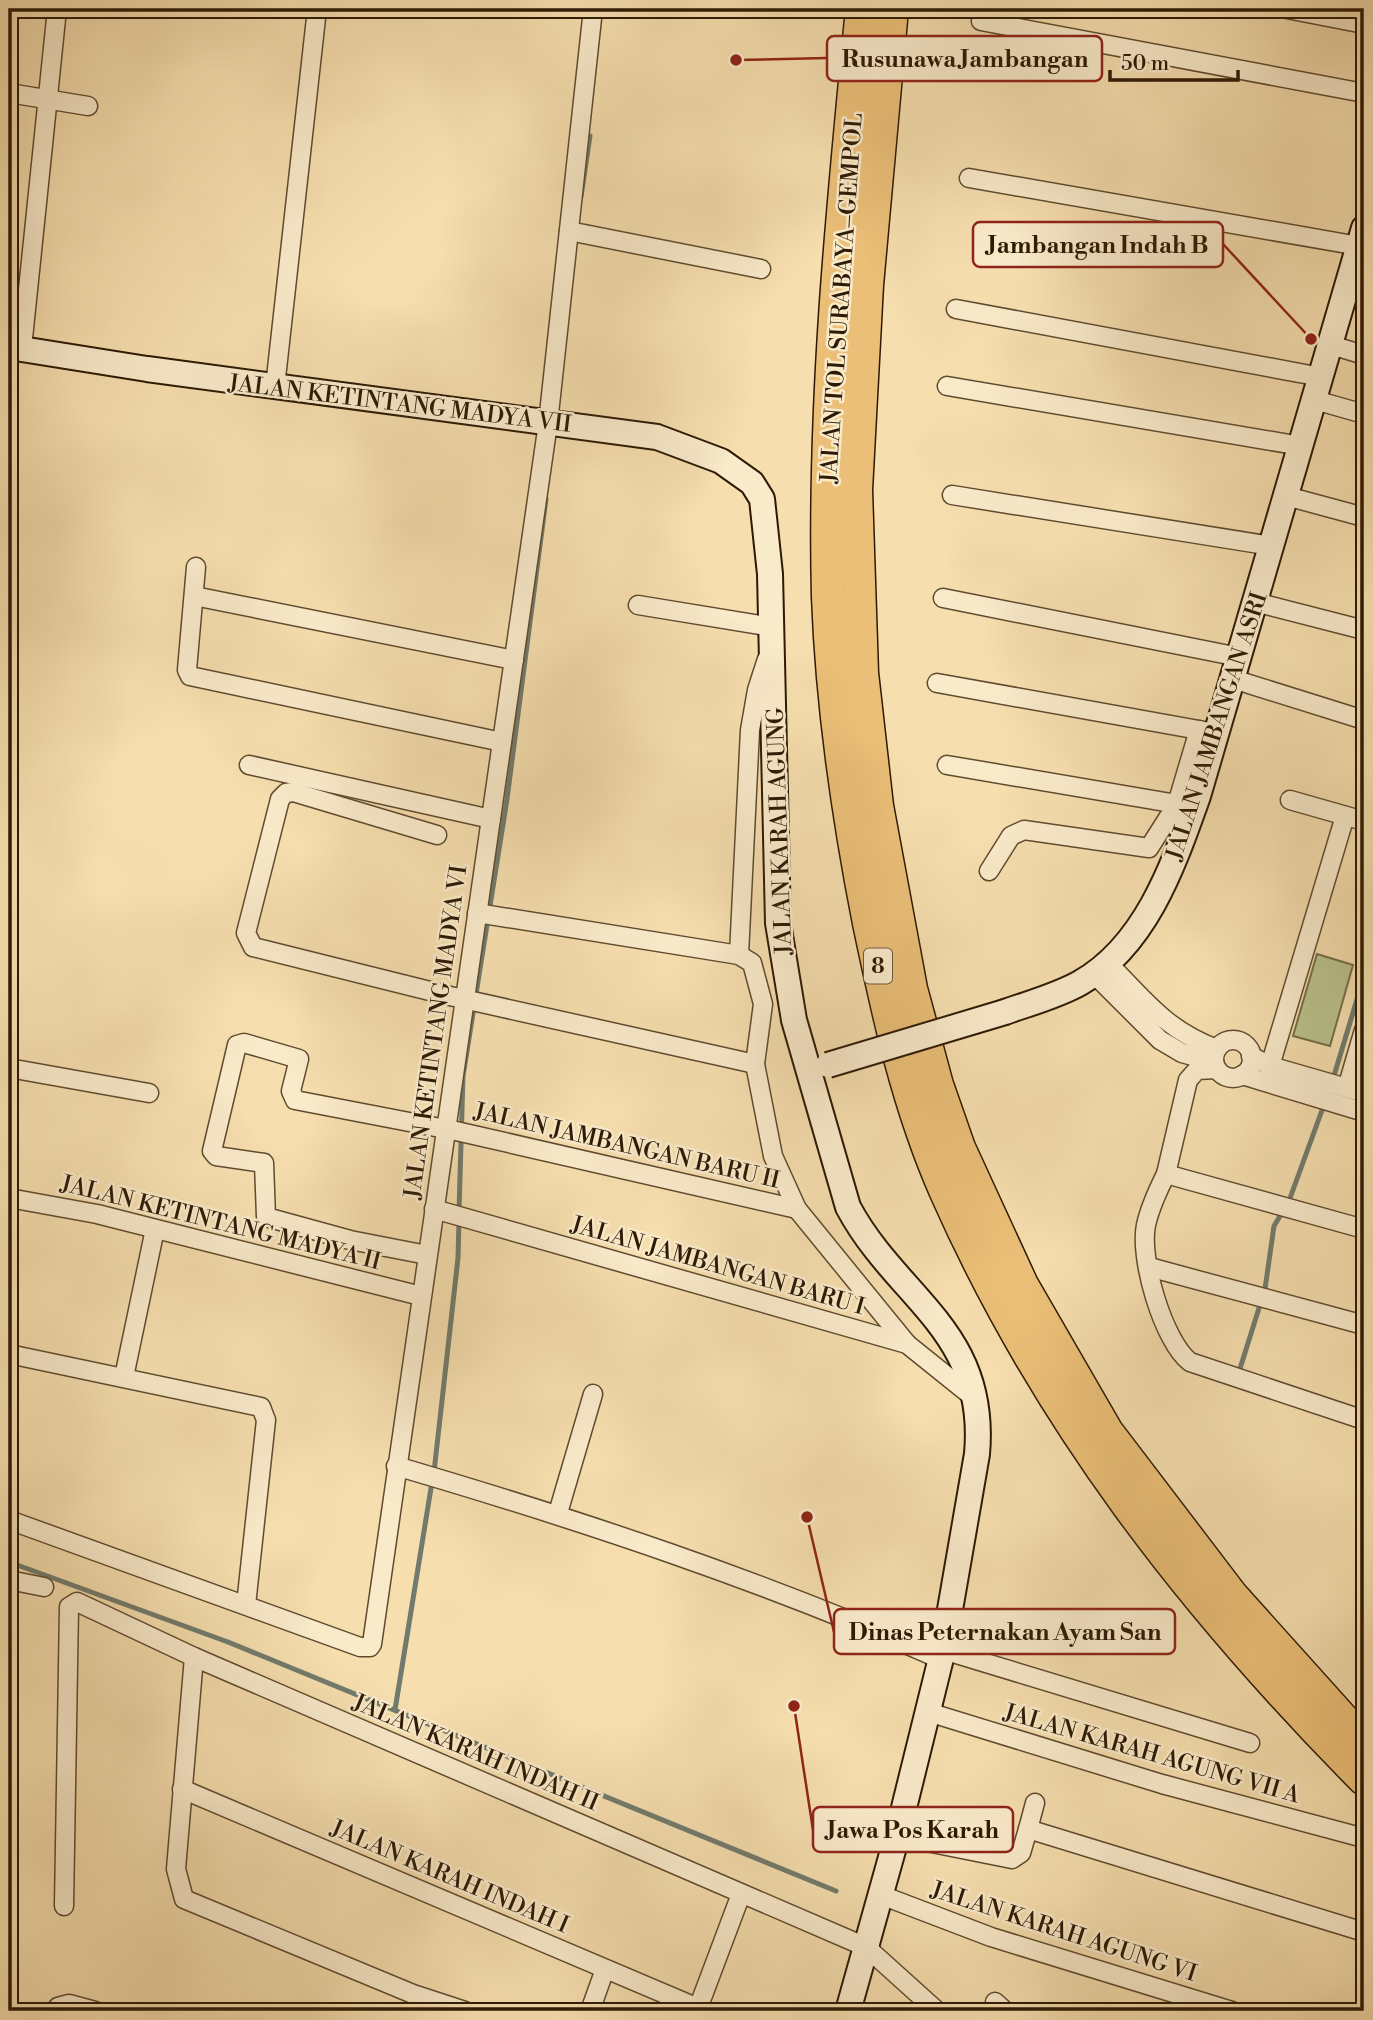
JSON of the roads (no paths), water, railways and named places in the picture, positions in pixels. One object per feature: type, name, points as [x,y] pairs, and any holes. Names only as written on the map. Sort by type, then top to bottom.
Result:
[{"type":"highway","name":"JALAN TOL SURABAYA–GEMPOL","points":[[862,9],[840,241],[830,388],[828,597],[834,687],[855,849],[886,1008],[925,1137],[946,1190],[995,1293],[1070,1425],[1123,1502],[1231,1638],[1364,1779]]},
{"type":"highway","name":"JALAN TOL SURABAYA–GEMPOL","points":[[892,9],[867,285],[856,490],[862,673],[877,806],[911,989],[937,1085],[959,1148],[1022,1285],[1107,1432],[1232,1596],[1364,1743]]},
{"type":"street","points":[[16,347],[57,9]]},
{"type":"street","points":[[275,387],[317,9]]},
{"type":"street","name":"JALAN KETINTANG MADYA VI","points":[[246,1605],[360,1647],[370,1647],[427,1255],[442,1211],[457,1132],[490,916],[491,819],[514,660],[557,424],[577,233],[593,9]]},
{"type":"street","points":[[1287,9],[1364,24]]},
{"type":"street","points":[[981,21],[1364,93]]},
{"type":"street","points":[[9,93],[88,106]]},
{"type":"street","name":"JALAN JAMBANGAN ASRI","points":[[818,1069],[1005,1012],[1068,989],[1101,968],[1133,933],[1175,862],[1208,732],[1236,668],[1361,250],[969,178]]},
{"type":"street","points":[[577,233],[761,269]]},
{"type":"street","points":[[956,309],[1318,388],[1364,414]]},
{"type":"street","points":[[1331,345],[1364,355]]},
{"type":"street","name":"JALAN KETINTANG MADYA VII","points":[[16,347],[275,387],[657,437],[693,448],[721,461],[752,483],[760,494],[764,510]]},
{"type":"street","points":[[947,386],[1301,446]]},
{"type":"street","points":[[952,495],[1272,546]]},
{"type":"street","points":[[1286,496],[1364,517]]},
{"type":"street","name":"JALAN KARAH AGUNG","points":[[764,510],[772,634],[778,923],[788,994],[818,1069],[848,1208],[862,1231],[956,1345],[973,1397],[976,1454],[941,1655],[897,1836],[848,2011]]},
{"type":"street","points":[[196,567],[187,670],[190,676],[502,742]]},
{"type":"street","points":[[194,596],[514,660]]},
{"type":"street","points":[[943,598],[1236,668],[1364,720]]},
{"type":"street","points":[[1255,602],[1364,630]]},
{"type":"street","points":[[638,606],[772,634],[757,690],[750,730],[739,955]]},
{"type":"street","points":[[937,683],[1208,732],[1177,804],[1147,848],[1024,830],[1011,836],[989,871]]},
{"type":"street","points":[[249,765],[491,819]]},
{"type":"street","points":[[947,765],[1177,804]]},
{"type":"street","points":[[436,835],[293,792],[286,793],[280,799],[246,936],[253,947],[755,1064]]},
{"type":"street","points":[[1290,800],[1364,821]]},
{"type":"street","points":[[1270,1066],[1345,816]]},
{"type":"street","points":[[490,916],[739,955],[752,963],[763,1004],[755,1064],[773,1156],[797,1209],[907,1344]]},
{"type":"street","points":[[1101,968],[1147,1030],[1173,1038],[1188,1038],[1216,1060],[1228,1077],[1242,1075],[1309,1098],[1364,1112]]},
{"type":"street","points":[[1364,1030],[1351,1090],[1270,1066],[1251,1056],[1244,1044],[1237,1041],[1222,1044],[1216,1060],[1197,1070],[1188,1080],[1166,1174],[1146,1225],[1145,1240],[1149,1267],[1170,1340],[1190,1362],[1364,1420]]},
{"type":"street","name":"JALAN JAMBANGAN BARU II","points":[[427,1255],[350,1240],[267,1217],[263,1209],[264,1163],[216,1156],[212,1143],[236,1046],[244,1043],[299,1059],[291,1091],[295,1100],[457,1132],[797,1209]]},
{"type":"street","points":[[1242,1075],[1248,1070],[1251,1056]]},
{"type":"street","points":[[9,1068],[149,1093]]},
{"type":"street","points":[[1166,1174],[1364,1229]]},
{"type":"street","name":"JALAN KETINTANG MADYA II","points":[[9,1198],[155,1229],[421,1296]]},
{"type":"street","name":"JALAN JAMBANGAN BARU I","points":[[442,1211],[907,1344],[973,1397]]},
{"type":"street","points":[[124,1377],[155,1229]]},
{"type":"street","points":[[1149,1267],[1364,1325]]},
{"type":"street","points":[[9,1354],[257,1404],[264,1410],[246,1605],[9,1520]]},
{"type":"street","points":[[558,1513],[593,1394]]},
{"type":"street","points":[[396,1466],[558,1513],[941,1655],[1250,1743]]},
{"type":"street","points":[[9,1580],[44,1587]]},
{"type":"street","name":"JALAN KARAH INDAH II","points":[[64,1906],[69,1607],[77,1602],[194,1657],[866,1947],[937,2011]]},
{"type":"street","points":[[194,1657],[176,1869],[184,1899],[412,1994],[465,2011]]},
{"type":"street","name":"JALAN KARAH AGUNG VII A","points":[[928,1712],[1162,1784],[1364,1838]]},
{"type":"street","name":"JALAN KARAH INDAH I","points":[[182,1789],[698,2010],[741,1894]]},
{"type":"street","points":[[897,1836],[1012,1859],[1021,1853],[1035,1803]]},
{"type":"street","points":[[1028,1829],[1364,1932]]},
{"type":"street","name":"JALAN KARAH AGUNG VI","points":[[881,1895],[991,1937],[1232,2011]]},
{"type":"street","points":[[590,2011],[605,1969]]},
{"type":"street","points":[[56,2011],[58,2007],[66,2004],[95,2011]]},
{"type":"waterway","points":[[581,197],[590,136]]},
{"type":"waterway","points":[[459,1211],[463,1076],[507,799],[546,499]]},
{"type":"waterway","points":[[1333,1079],[1364,976]]},
{"type":"waterway","points":[[1238,1375],[1265,1289],[1274,1226],[1289,1201],[1325,1102]]},
{"type":"waterway","points":[[434,1472],[458,1258],[459,1221]]},
{"type":"waterway","points":[[395,1710],[432,1482]]},
{"type":"waterway","points":[[9,1562],[228,1642],[836,1891]]},
{"type":"place","name":"Rusunawa Jambangan","points":[[736,60]]},
{"type":"place","name":"Jambangan Indah B","points":[[1311,339]]},
{"type":"place","name":"Dinas Peternakan Ayam San","points":[[807,1517]]},
{"type":"place","name":"Jawa Pos Karah","points":[[794,1706]]}]
